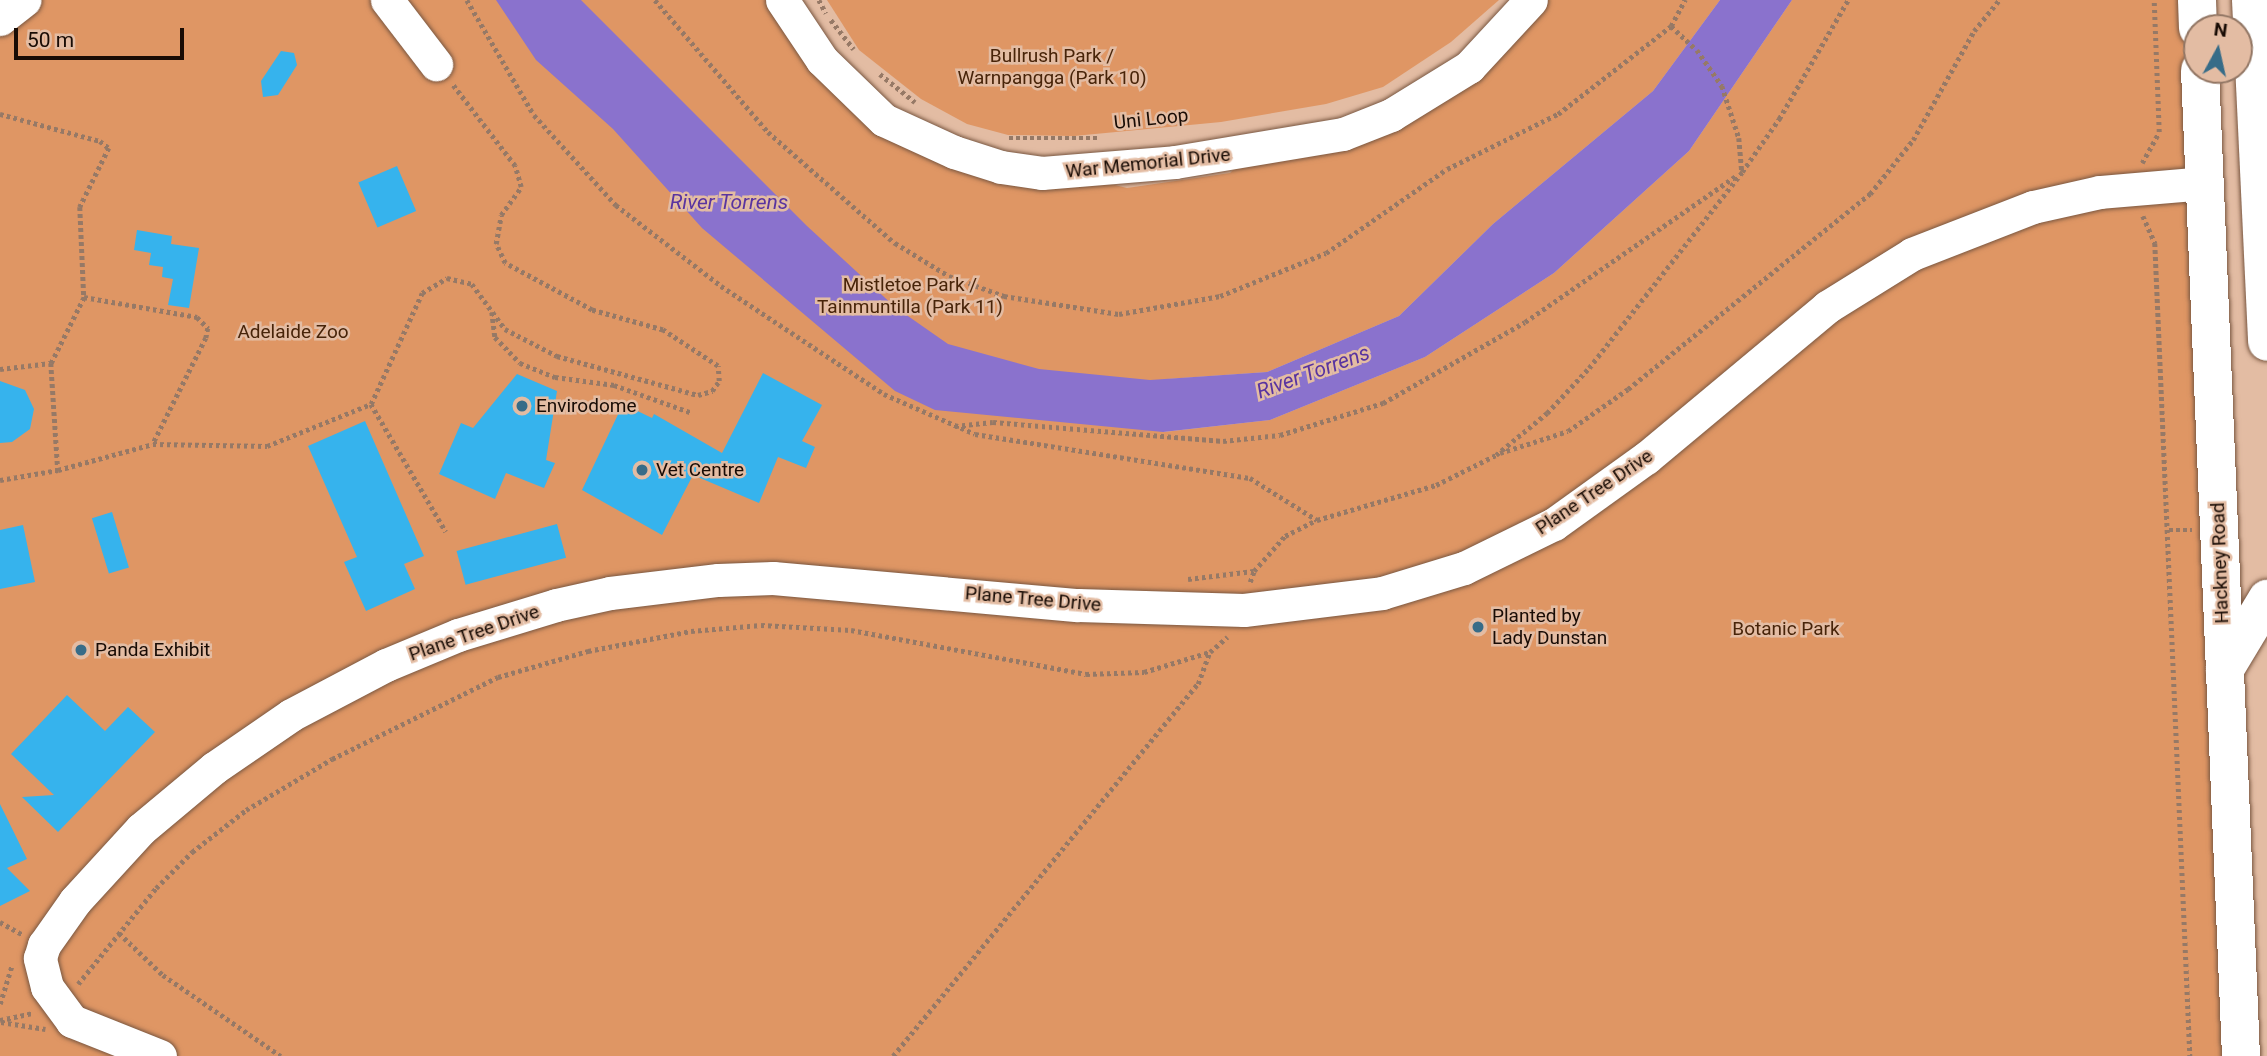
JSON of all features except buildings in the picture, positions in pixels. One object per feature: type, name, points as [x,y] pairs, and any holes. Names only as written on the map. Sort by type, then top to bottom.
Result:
[{"type":"highway","points":[[2251,0],[2263,179],[2267,342]]},
{"type":"highway","name":"Hackney Road","points":[[2200,84],[2241,1050]]},
{"type":"highway","points":[[2225,669],[2267,599]]},
{"type":"street","points":[[0,19],[24,0]]},
{"type":"street","points":[[387,0],[436,64]]},
{"type":"street","name":"War Memorial Drive","points":[[782,0],[822,60],[884,120],[954,152],[1042,173],[1175,162],[1343,134],[1391,115],[1469,67],[1531,0]]},
{"type":"street","name":"Plane Tree Drive","points":[[160,1056],[72,1021],[47,987],[40,958],[44,945],[75,901],[141,829],[214,768],[291,715],[386,665],[458,635],[556,605],[610,593],[719,580],[879,584],[1078,605],[1244,610],[1382,593],[1464,568],[1554,524],[1646,458],[1827,307],[1912,254],[2033,206],[2137,188],[2204,183]]},
{"type":"path","points":[[467,0],[534,115],[616,205],[721,286],[884,394],[954,426],[1016,443],[1250,478],[1317,520]]},
{"type":"path","points":[[819,0],[859,55]]},
{"type":"path","points":[[1685,0],[1671,26],[1686,39],[1722,86],[1739,138],[1742,172]]},
{"type":"path","points":[[1496,455],[1547,413],[1589,368],[1742,172],[1779,119],[1848,0]]},
{"type":"path","points":[[74,987],[192,852],[246,810],[332,759],[498,677],[588,651],[691,631],[761,625],[851,630],[1086,674],[1144,672],[1210,652],[1238,627],[1254,571],[1285,536],[1317,520],[1436,485],[1496,455],[1568,430],[1628,389],[1870,194],[1913,140],[1974,31],[2000,0]]},
{"type":"path","points":[[2154,0],[2159,132],[2143,159],[2137,188],[2155,243],[2190,1056]]},
{"type":"path","points":[[0,480],[58,470],[153,444],[267,446],[370,404],[422,293],[433,283],[461,278],[472,284],[505,329],[557,356],[698,395],[712,391],[719,381],[718,366],[663,330],[592,310],[505,262],[496,244],[501,215],[520,187],[515,166],[436,64]]},
{"type":"path","points":[[874,69],[920,106]]},
{"type":"path","points":[[0,114],[100,141],[109,148],[80,207],[84,297],[51,363],[58,470]]},
{"type":"path","name":"Uni Loop","points":[[999,138],[1108,138]]},
{"type":"path","points":[[954,426],[993,422],[1223,442],[1280,435],[1382,403],[1525,322],[1742,172]]},
{"type":"path","points":[[84,297],[197,317],[208,328],[153,444]]},
{"type":"path","points":[[492,312],[495,337],[520,363],[555,377],[614,385],[692,413]]},
{"type":"path","points":[[0,369],[51,363]]},
{"type":"path","points":[[370,404],[446,533]]},
{"type":"path","points":[[1182,580],[1254,571]]},
{"type":"path","points":[[893,1056],[1198,684],[1210,652]]},
{"type":"path","points":[[0,922],[23,934]]},
{"type":"path","points":[[18,947],[30,924]]},
{"type":"path","points":[[119,933],[163,975],[281,1056]]},
{"type":"path","points":[[0,1004],[14,960]]},
{"type":"path","points":[[0,1020],[46,1010]]},
{"type":"green space","name":"Botanic Park","points":[[0,0],[774,0],[880,128],[1127,188],[1230,173],[1240,163],[1348,142],[1542,0],[1720,0],[1653,91],[1493,224],[1399,316],[1267,372],[1167,379],[1164,432],[1270,420],[1425,357],[1554,273],[1689,151],[1792,0],[2184,0],[2183,84],[2188,84],[2229,1056],[0,1056]]},
{"type":"green space","name":"Bullrush Park / Warnpangga (Park 10)","points":[[827,0],[1499,0],[1451,42],[1383,87],[1326,104],[1221,122],[1074,136],[1008,135],[967,124],[921,99],[859,50]]},
{"type":"water","name":"River Torrens","points":[[496,0],[581,0],[807,226],[895,307],[948,344],[1039,369],[1150,380],[1267,372],[1399,316],[1493,224],[1653,91],[1720,0],[1792,0],[1689,151],[1554,273],[1425,357],[1270,420],[1163,432],[935,410],[895,391],[702,228],[613,129],[536,60]]},
{"type":"place","name":"Envirodome","points":[[522,406]]},
{"type":"place","name":"Vet Centre","points":[[642,470]]},
{"type":"place","name":"Planted by Lady Dunstan","points":[[1478,627]]},
{"type":"place","name":"Panda Exhibit","points":[[81,650]]},
{"type":"park label","name":"Mistletoe Park / Tainmuntilla (Park 11)","points":[[910,296]]},
{"type":"park label","name":"Adelaide Zoo","points":[[293,332]]}]
